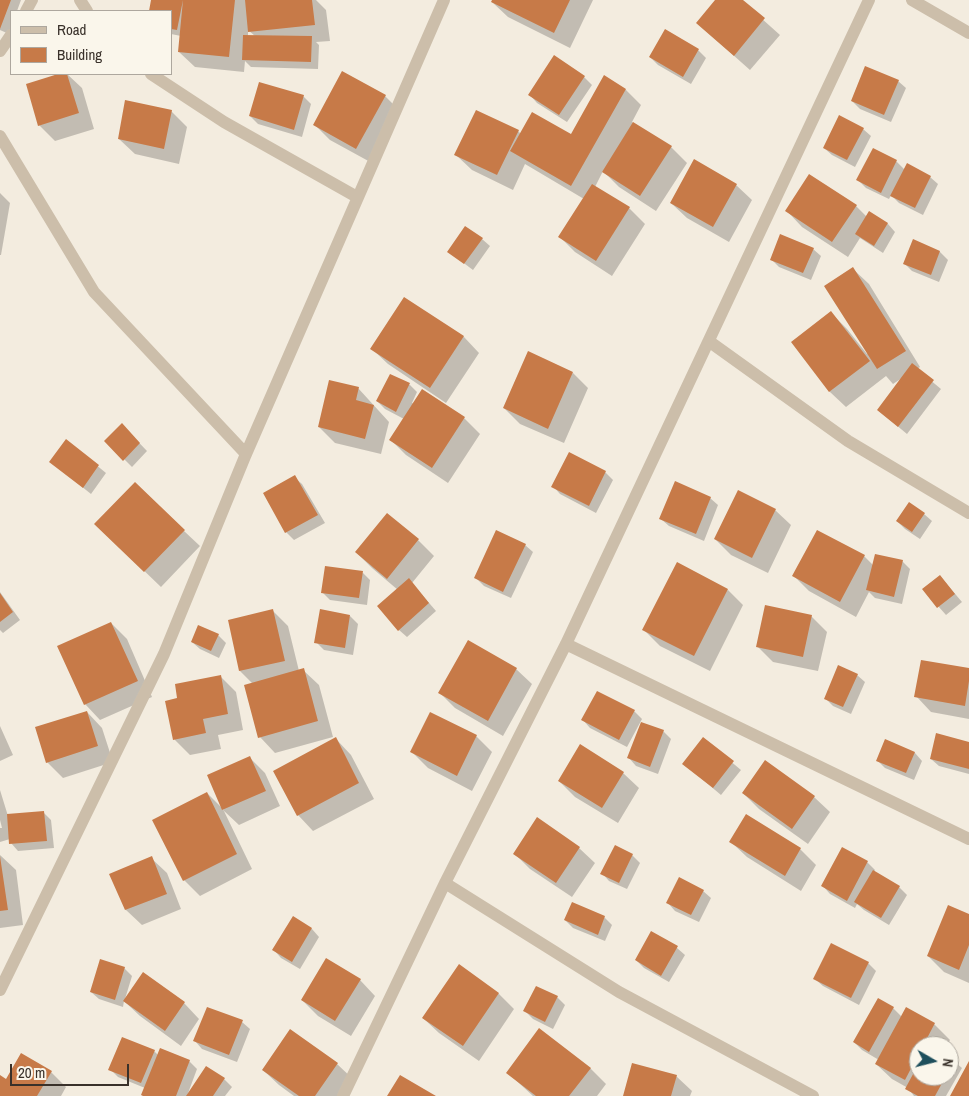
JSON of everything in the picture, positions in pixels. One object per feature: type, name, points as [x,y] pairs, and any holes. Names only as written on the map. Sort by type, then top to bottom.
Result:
[{"type":"street","points":[[0,990],[164,654],[246,454],[444,0]]},
{"type":"street","points":[[343,1096],[445,883],[566,644],[710,342],[869,0]]},
{"type":"street","points":[[912,0],[969,33]]},
{"type":"street","points":[[0,51],[10,36]]},
{"type":"street","points":[[153,75],[224,122],[357,197]]},
{"type":"street","points":[[0,136],[94,292],[246,454]]},
{"type":"street","points":[[710,342],[848,441],[969,513]]},
{"type":"street","points":[[566,644],[969,839]]},
{"type":"street","points":[[445,883],[619,992],[813,1096]]},
{"type":"building","points":[[0,0],[11,0],[0,29]]},
{"type":"building","points":[[151,0],[183,0],[177,30],[172,29],[172,10],[149,10]]},
{"type":"building","points":[[183,0],[235,0],[229,57],[178,52]]},
{"type":"building","points":[[245,0],[312,0],[315,25],[248,32]]},
{"type":"building","points":[[492,0],[570,0],[554,33],[491,2]]},
{"type":"building","points":[[715,0],[743,0],[765,18],[734,56],[696,23]]},
{"type":"building","points":[[665,29],[699,49],[683,77],[649,57]]},
{"type":"building","points":[[243,35],[312,36],[311,62],[242,60]]},
{"type":"building","points":[[554,55],[585,76],[559,115],[528,95]]},
{"type":"building","points":[[865,66],[899,80],[884,115],[851,101]]},
{"type":"building","points":[[342,71],[386,95],[356,149],[313,125]]},
{"type":"building","points":[[55,75],[67,75],[79,113],[38,126],[26,84]]},
{"type":"building","points":[[604,75],[626,89],[571,186],[510,151],[532,112],[571,134]]},
{"type":"building","points":[[259,82],[304,95],[294,130],[249,116]]},
{"type":"building","points":[[125,100],[172,110],[164,149],[118,139]]},
{"type":"building","points":[[476,110],[519,130],[497,175],[454,155]]},
{"type":"building","points":[[839,115],[864,128],[847,160],[823,148]]},
{"type":"building","points":[[633,122],[672,146],[640,196],[602,172]]},
{"type":"building","points":[[873,148],[897,160],[881,193],[856,180]]},
{"type":"building","points":[[694,159],[737,184],[713,227],[670,203]]},
{"type":"building","points":[[907,163],[931,176],[915,208],[890,196]]},
{"type":"building","points":[[809,174],[857,205],[832,242],[785,211]]},
{"type":"building","points":[[592,184],[630,207],[596,261],[558,237]]},
{"type":"building","points":[[869,211],[888,223],[874,246],[855,234]]},
{"type":"building","points":[[465,226],[483,238],[464,264],[447,252]]},
{"type":"building","points":[[780,234],[814,248],[803,273],[770,260]]},
{"type":"building","points":[[913,239],[940,251],[931,275],[903,264]]},
{"type":"building","points":[[853,267],[906,351],[877,369],[824,286]]},
{"type":"building","points":[[404,297],[464,336],[430,388],[370,349]]},
{"type":"building","points":[[831,311],[870,361],[829,392],[791,342]]},
{"type":"building","points":[[528,351],[573,372],[548,429],[503,408]]},
{"type":"building","points":[[912,363],[934,380],[898,427],[877,410]]},
{"type":"building","points":[[390,374],[410,383],[396,412],[376,401]]},
{"type":"building","points":[[329,380],[359,387],[356,400],[374,405],[365,439],[318,427]]},
{"type":"building","points":[[422,389],[465,417],[432,468],[389,440]]},
{"type":"building","points":[[122,423],[140,443],[123,461],[104,441]]},
{"type":"building","points":[[66,439],[99,465],[83,488],[49,462]]},
{"type":"building","points":[[569,452],[606,471],[589,506],[551,487]]},
{"type":"building","points":[[295,475],[318,515],[285,533],[263,493]]},
{"type":"building","points":[[675,481],[711,497],[696,534],[659,519]]},
{"type":"building","points":[[135,482],[185,530],[144,572],[94,524]]},
{"type":"building","points":[[738,490],[776,509],[752,558],[714,539]]},
{"type":"building","points":[[909,502],[925,513],[912,532],[896,521]]},
{"type":"building","points":[[387,513],[419,539],[387,579],[355,552]]},
{"type":"building","points":[[496,530],[526,544],[503,592],[474,578]]},
{"type":"building","points":[[817,530],[865,555],[840,602],[792,576]]},
{"type":"building","points":[[875,554],[903,560],[894,597],[866,590]]},
{"type":"building","points":[[677,562],[728,589],[694,656],[642,630]]},
{"type":"building","points":[[325,566],[363,571],[359,598],[321,593]]},
{"type":"building","points":[[940,575],[955,594],[937,608],[922,589]]},
{"type":"building","points":[[409,578],[429,603],[398,631],[377,606]]},
{"type":"building","points":[[0,593],[13,612],[0,622]]},
{"type":"building","points":[[765,605],[812,615],[803,657],[756,647]]},
{"type":"building","points":[[273,609],[285,661],[239,671],[228,620]]},
{"type":"building","points":[[320,609],[350,615],[345,648],[314,643]]},
{"type":"building","points":[[111,622],[138,681],[84,705],[57,646]]},
{"type":"building","points":[[198,625],[219,634],[211,651],[191,642]]},
{"type":"building","points":[[468,640],[517,668],[488,721],[438,693]]},
{"type":"building","points":[[921,660],[969,668],[965,706],[914,697]]},
{"type":"building","points":[[838,665],[858,674],[843,707],[824,699]]},
{"type":"building","points":[[304,668],[318,721],[258,738],[244,685]]},
{"type":"building","points":[[221,675],[228,714],[203,719],[206,733],[173,740],[165,701],[177,698],[175,684]]},
{"type":"building","points":[[597,691],[635,710],[619,740],[581,720]]},
{"type":"building","points":[[87,711],[98,746],[46,763],[35,727]]},
{"type":"building","points":[[430,712],[477,735],[457,776],[410,752]]},
{"type":"building","points":[[641,722],[664,730],[650,767],[627,758]]},
{"type":"building","points":[[936,733],[969,742],[969,769],[930,759]]},
{"type":"building","points":[[336,737],[359,783],[297,816],[273,771]]},
{"type":"building","points":[[703,737],[734,761],[713,788],[682,764]]},
{"type":"building","points":[[885,739],[915,752],[906,773],[876,761]]},
{"type":"building","points":[[580,744],[624,772],[602,808],[558,781]]},
{"type":"building","points":[[250,756],[266,791],[222,810],[207,775]]},
{"type":"building","points":[[765,760],[815,796],[792,829],[742,793]]},
{"type":"building","points":[[207,792],[237,854],[183,881],[152,820]]},
{"type":"building","points":[[44,811],[47,841],[9,844],[7,814]]},
{"type":"building","points":[[746,814],[801,848],[785,876],[729,842]]},
{"type":"building","points":[[537,817],[580,847],[556,883],[513,854]]},
{"type":"building","points":[[615,845],[633,854],[619,883],[600,874]]},
{"type":"building","points":[[842,847],[868,861],[847,901],[821,886]]},
{"type":"building","points":[[0,856],[8,910],[0,911]]},
{"type":"building","points":[[152,856],[167,894],[125,910],[109,874]]},
{"type":"building","points":[[873,870],[900,886],[881,918],[854,902]]},
{"type":"building","points":[[679,877],[704,890],[691,915],[666,903]]},
{"type":"building","points":[[572,902],[605,916],[598,935],[564,920]]},
{"type":"building","points":[[948,905],[969,914],[969,945],[959,970],[927,956]]},
{"type":"building","points":[[293,916],[312,928],[292,962],[272,950]]},
{"type":"building","points":[[651,931],[678,946],[661,976],[635,960]]},
{"type":"building","points":[[831,943],[869,962],[851,998],[813,979]]},
{"type":"building","points":[[326,958],[361,979],[335,1021],[301,1000]]},
{"type":"building","points":[[100,959],[125,967],[115,1000],[90,992]]},
{"type":"building","points":[[459,964],[499,993],[463,1046],[422,1018]]},
{"type":"building","points":[[143,972],[185,1002],[165,1031],[123,1001]]},
{"type":"building","points":[[536,986],[558,996],[545,1022],[523,1011]]},
{"type":"building","points":[[878,998],[894,1007],[869,1052],[853,1042]]},
{"type":"building","points":[[207,1007],[243,1020],[229,1055],[193,1041]]},
{"type":"building","points":[[906,1007],[935,1023],[928,1036],[909,1036],[909,1072],[905,1080],[875,1064]]},
{"type":"building","points":[[539,1028],[591,1068],[569,1096],[536,1096],[506,1073]]},
{"type":"building","points":[[290,1029],[338,1063],[315,1096],[299,1096],[262,1070]]},
{"type":"building","points":[[122,1037],[155,1050],[141,1083],[108,1070]]},
{"type":"building","points":[[160,1048],[190,1060],[176,1096],[143,1096],[141,1095]]},
{"type":"building","points":[[21,1053],[52,1071],[37,1096],[0,1096],[0,1075],[6,1079]]},
{"type":"building","points":[[969,1061],[969,1096],[950,1096],[955,1086],[959,1086],[959,1079]]},
{"type":"building","points":[[632,1063],[677,1075],[671,1096],[623,1096]]},
{"type":"building","points":[[206,1066],[225,1078],[213,1096],[186,1096]]},
{"type":"building","points":[[400,1075],[436,1096],[387,1096]]},
{"type":"building","points":[[909,1082],[909,1086],[940,1086],[935,1096],[918,1096],[905,1089]]}]
